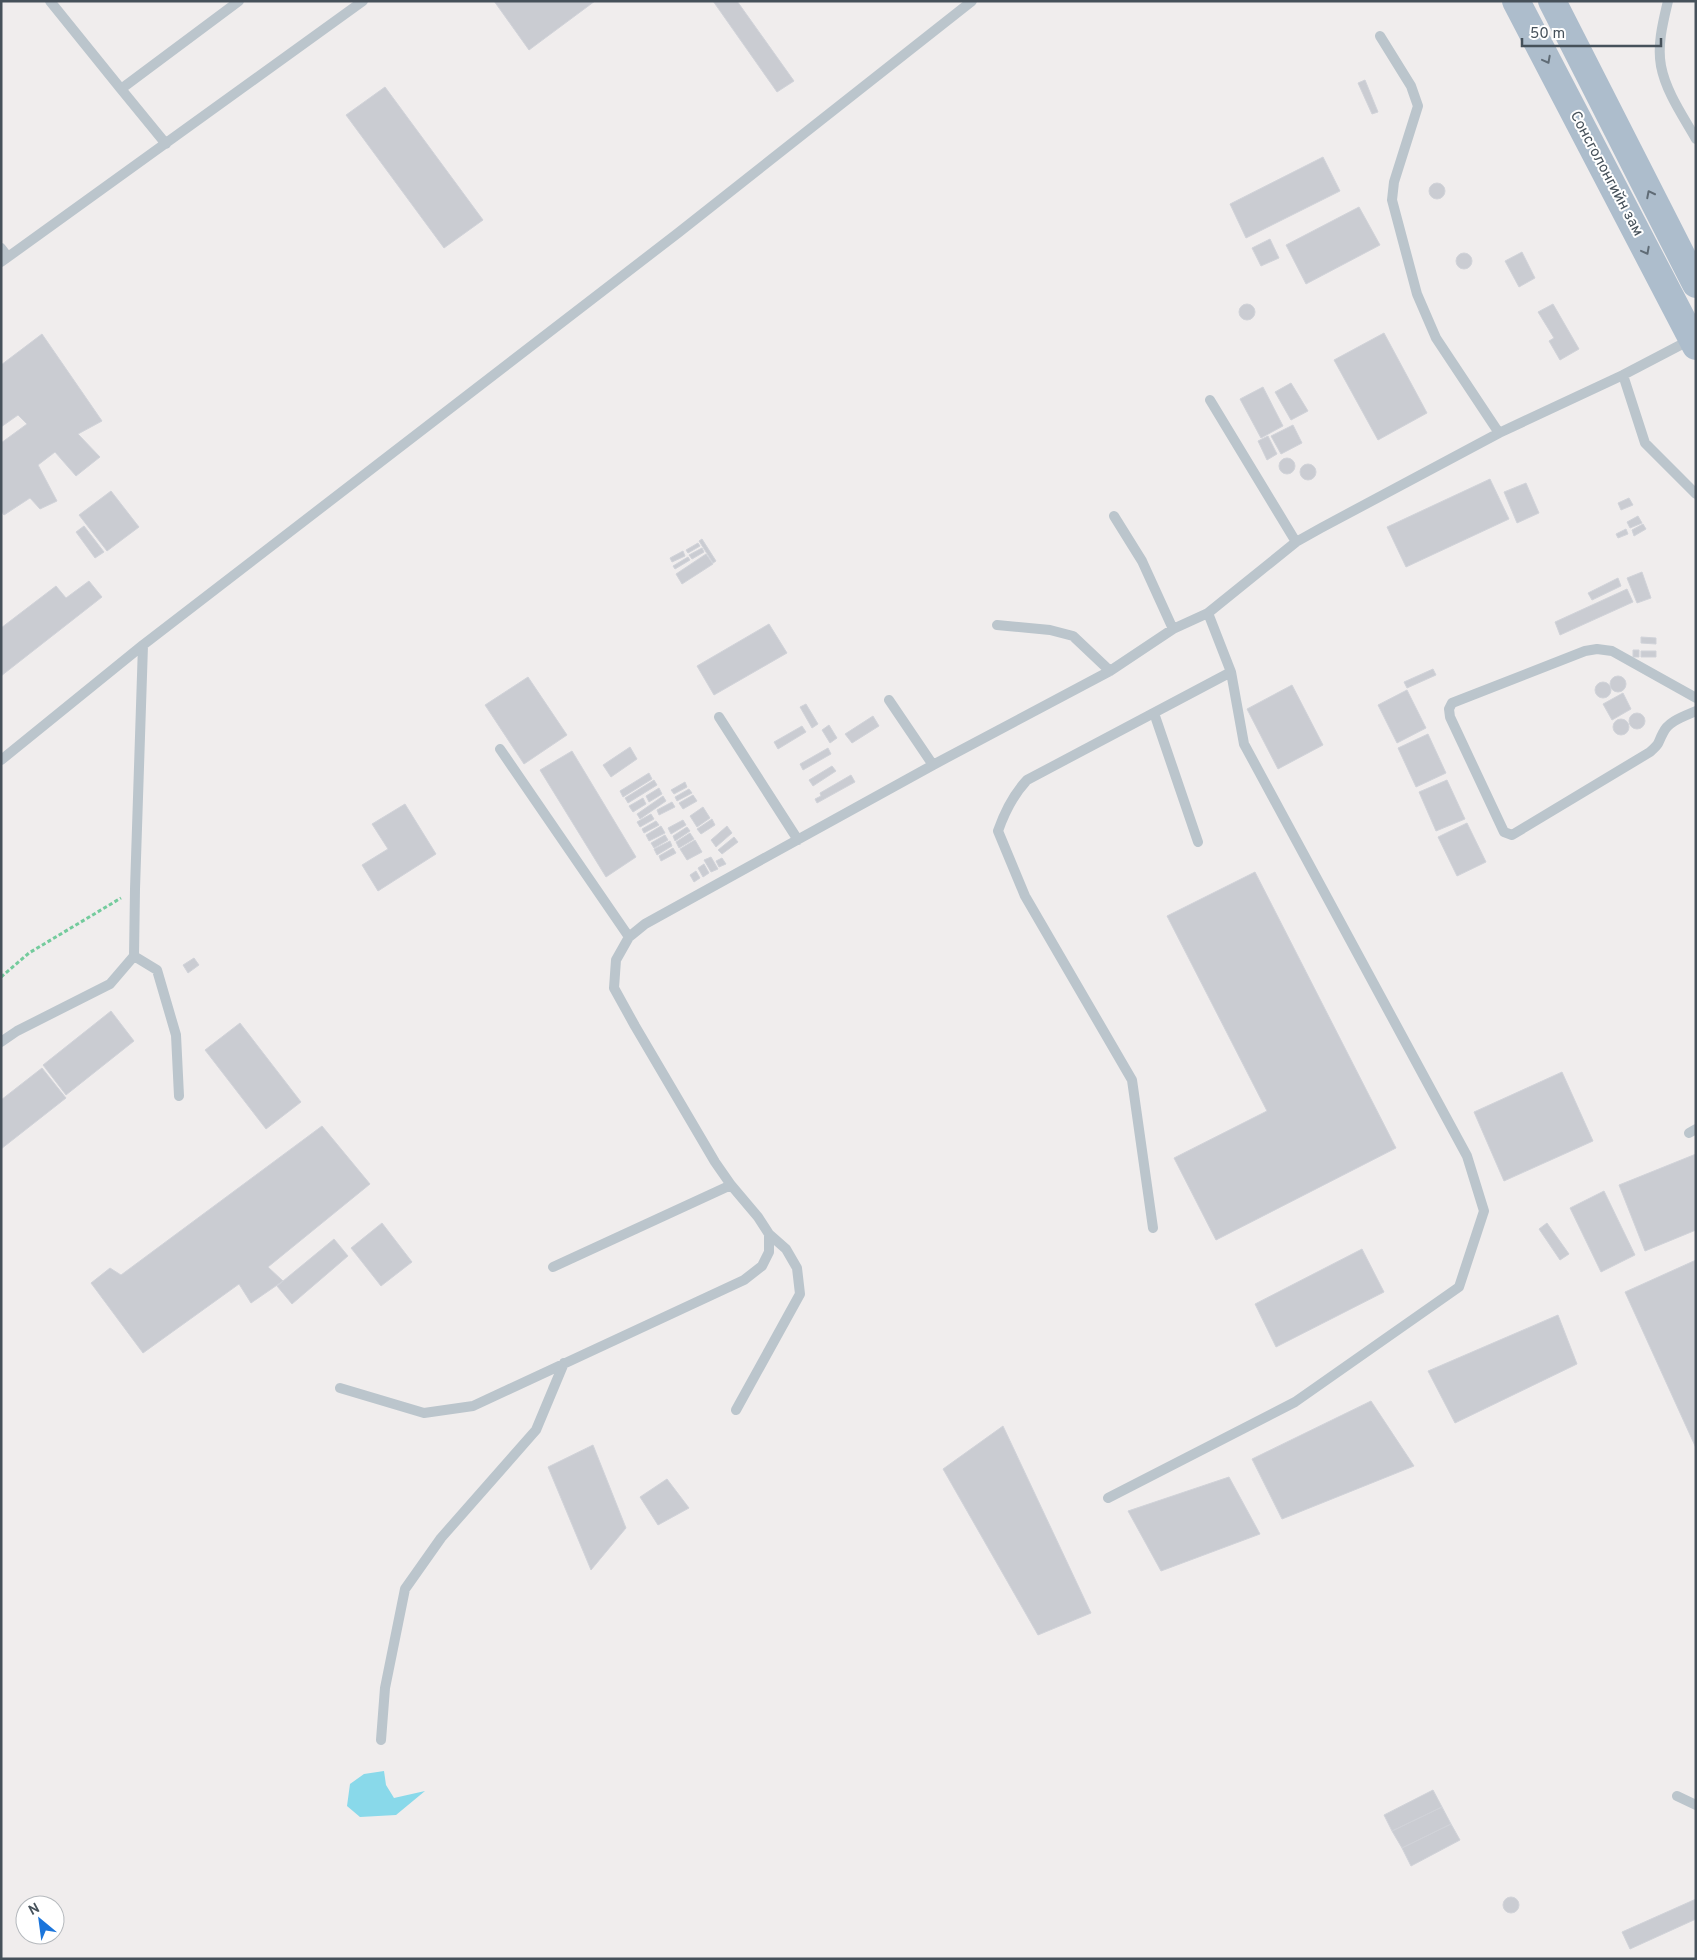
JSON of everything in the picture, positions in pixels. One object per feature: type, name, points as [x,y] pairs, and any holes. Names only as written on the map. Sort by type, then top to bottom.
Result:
[{"type":"main road","name":"Сонсголонгийн зам","points":[[1516,1],[1694,341]]},
{"type":"main road","name":"Сонсголонгийн зам","points":[[1552,1],[1696,284]]},
{"type":"lane","points":[[50,1],[166,144]]},
{"type":"lane","points":[[121,88],[239,1]]},
{"type":"lane","points":[[1,248],[5,260],[364,1]]},
{"type":"lane","points":[[1,760],[143,644],[678,234],[972,1]]},
{"type":"lane","points":[[1668,1],[1661,30],[1661,66],[1670,93],[1696,139]]},
{"type":"lane","points":[[1380,36],[1411,86],[1418,106],[1394,182],[1392,200],[1417,294],[1436,338],[1499,433]]},
{"type":"lane","points":[[736,1410],[800,1294],[797,1268],[786,1249],[769,1234],[758,1217],[731,1185],[640,1035],[614,988],[616,960],[629,937],[645,924],[933,764],[1110,671],[1173,629],[1208,613],[1296,542],[1321,528],[1499,433],[1694,341]]},
{"type":"lane","points":[[1622,375],[1645,443],[1696,494]]},
{"type":"lane","points":[[1210,400],[1296,542]]},
{"type":"lane","points":[[1114,516],[1142,561],[1173,629]]},
{"type":"lane","points":[[1108,1498],[1295,1402],[1460,1287],[1484,1211],[1467,1156],[1244,744],[1231,672],[1208,613]]},
{"type":"lane","points":[[997,625],[1050,630],[1073,636],[1110,671]]},
{"type":"lane","points":[[1,1042],[17,1031],[110,984],[134,956],[143,644]]},
{"type":"lane","points":[[1696,698],[1612,651],[1597,649],[1585,651],[1452,703],[1449,709],[1450,718],[1504,832],[1512,836],[1650,752],[1660,743],[1663,732],[1671,723],[1696,711]]},
{"type":"lane","points":[[1153,1228],[1132,1080],[1025,896],[998,831],[1015,793],[1027,780],[1231,672]]},
{"type":"lane","points":[[889,700],[933,764]]},
{"type":"lane","points":[[1154,713],[1198,842]]},
{"type":"lane","points":[[719,716],[798,840]]},
{"type":"lane","points":[[500,749],[629,937]]},
{"type":"lane","points":[[134,956],[157,970],[160,978],[176,1035],[179,1096]]},
{"type":"lane","points":[[553,1266],[731,1185]]},
{"type":"lane","points":[[340,1388],[424,1413],[473,1406],[744,1280],[762,1266],[769,1252],[769,1234]]},
{"type":"lane","points":[[381,1740],[385,1688],[405,1589],[441,1538],[536,1430],[564,1363]]},
{"type":"lane","points":[[1677,1796],[1696,1805]]},
{"type":"path","points":[[1,977],[29,954],[135,889]]},
{"type":"water","points":[[384,1771],[386,1785],[394,1798],[425,1791],[396,1815],[360,1817],[347,1806],[350,1784],[364,1774]]},
{"type":"building","points":[[494,1],[595,1],[529,50]]},
{"type":"building","points":[[713,1],[737,1],[794,81],[777,92]]},
{"type":"building","points":[[1365,80],[1378,112],[1372,114],[1358,83]]},
{"type":"building","points":[[385,87],[483,220],[444,248],[346,115]]},
{"type":"building","points":[[1323,157],[1340,191],[1246,238],[1230,204]]},
{"type":"building","points":[[1437,183],[1443,185],[1445,191],[1443,197],[1437,199],[1431,197],[1429,191],[1431,185]]},
{"type":"building","points":[[1359,207],[1380,245],[1306,284],[1286,245]]},
{"type":"building","points":[[1270,239],[1279,258],[1261,266],[1252,248]]},
{"type":"building","points":[[1522,252],[1535,278],[1519,287],[1505,261]]},
{"type":"building","points":[[1464,253],[1470,255],[1472,261],[1470,267],[1464,269],[1458,267],[1456,261],[1458,255]]},
{"type":"building","points":[[1247,304],[1253,306],[1255,312],[1253,318],[1247,320],[1241,318],[1239,312],[1241,306]]},
{"type":"building","points":[[1553,304],[1579,349],[1560,360],[1549,341],[1554,338],[1538,312]]},
{"type":"building","points":[[1384,333],[1427,413],[1378,440],[1334,360]]},
{"type":"building","points":[[42,334],[102,421],[78,434],[100,457],[76,476],[55,452],[38,465],[57,501],[40,509],[30,498],[4,515],[1,511],[1,443],[27,424],[18,415],[1,427],[1,365]]},
{"type":"building","points":[[1291,383],[1308,411],[1291,420],[1275,392]]},
{"type":"building","points":[[1263,387],[1283,426],[1261,438],[1240,399]]},
{"type":"building","points":[[1293,425],[1302,443],[1281,454],[1271,436]]},
{"type":"building","points":[[1268,436],[1277,454],[1267,460],[1258,441]]},
{"type":"building","points":[[1287,458],[1293,460],[1295,466],[1293,472],[1287,474],[1281,472],[1279,466],[1281,460]]},
{"type":"building","points":[[1308,464],[1314,466],[1316,472],[1314,478],[1308,480],[1302,478],[1300,472],[1302,466]]},
{"type":"building","points":[[1490,479],[1509,519],[1406,567],[1387,527]]},
{"type":"building","points":[[1526,483],[1539,513],[1517,523],[1504,492]]},
{"type":"building","points":[[111,491],[139,527],[107,551],[79,515]]},
{"type":"building","points":[[1629,498],[1633,505],[1621,510],[1618,503]]},
{"type":"building","points":[[1638,516],[1642,523],[1630,528],[1627,522]]},
{"type":"building","points":[[1643,524],[1646,529],[1634,536],[1632,530]]},
{"type":"building","points":[[84,526],[104,552],[95,558],[76,532]]},
{"type":"building","points":[[1626,529],[1628,534],[1618,538],[1616,534]]},
{"type":"building","points":[[702,539],[716,561],[713,563],[699,541]]},
{"type":"building","points":[[698,543],[700,546],[688,553],[686,550]]},
{"type":"building","points":[[702,548],[704,552],[692,559],[689,555]]},
{"type":"building","points":[[683,551],[685,556],[672,562],[670,558]]},
{"type":"building","points":[[706,554],[713,564],[682,584],[676,574]]},
{"type":"building","points":[[688,557],[690,560],[675,569],[673,566]]},
{"type":"building","points":[[1642,572],[1651,598],[1637,603],[1627,578]]},
{"type":"building","points":[[1618,578],[1621,586],[1592,600],[1588,593]]},
{"type":"building","points":[[89,581],[102,597],[1,676],[1,628],[56,586],[66,598]]},
{"type":"building","points":[[1627,589],[1633,602],[1560,635],[1555,622]]},
{"type":"building","points":[[769,624],[787,653],[714,695],[697,666]]},
{"type":"building","points":[[1641,637],[1656,638],[1656,644],[1641,643]]},
{"type":"building","points":[[1633,650],[1639,650],[1639,657],[1633,657]]},
{"type":"building","points":[[1641,651],[1656,651],[1656,657],[1641,657]]},
{"type":"building","points":[[1433,669],[1436,675],[1407,688],[1404,682]]},
{"type":"building","points":[[1618,676],[1624,678],[1626,684],[1624,690],[1618,692],[1612,690],[1610,684],[1612,678]]},
{"type":"building","points":[[528,677],[567,735],[524,764],[485,705]]},
{"type":"building","points":[[1603,682],[1609,684],[1611,690],[1609,696],[1603,698],[1597,696],[1595,690],[1597,684]]},
{"type":"building","points":[[1292,685],[1323,745],[1278,769],[1247,709]]},
{"type":"building","points":[[1407,690],[1426,728],[1397,743],[1378,705]]},
{"type":"building","points":[[1623,693],[1631,709],[1612,720],[1603,704]]},
{"type":"building","points":[[806,704],[818,724],[812,728],[800,707]]},
{"type":"building","points":[[1637,713],[1643,715],[1645,721],[1643,727],[1637,729],[1631,727],[1629,721],[1631,715]]},
{"type":"building","points":[[873,716],[879,726],[852,743],[845,734]]},
{"type":"building","points":[[1621,719],[1627,721],[1629,727],[1627,733],[1621,735],[1615,733],[1613,727],[1615,721]]},
{"type":"building","points":[[829,725],[837,738],[830,743],[822,730]]},
{"type":"building","points":[[802,726],[806,732],[778,749],[774,742]]},
{"type":"building","points":[[1428,734],[1446,773],[1416,787],[1398,748]]},
{"type":"building","points":[[630,747],[637,759],[611,777],[603,765]]},
{"type":"building","points":[[828,748],[831,754],[803,770],[800,764]]},
{"type":"building","points":[[572,751],[636,857],[606,877],[540,770]]},
{"type":"building","points":[[832,766],[836,771],[813,786],[809,780]]},
{"type":"building","points":[[649,773],[652,779],[623,797],[620,791]]},
{"type":"building","points":[[851,775],[855,782],[817,803],[815,799],[821,796],[820,793]]},
{"type":"building","points":[[654,780],[657,785],[628,803],[625,798]]},
{"type":"building","points":[[1447,780],[1465,819],[1436,831],[1419,792]]},
{"type":"building","points":[[685,782],[687,787],[674,794],[671,790]]},
{"type":"building","points":[[659,788],[662,794],[649,802],[646,796]]},
{"type":"building","points":[[689,789],[692,793],[677,801],[675,797]]},
{"type":"building","points":[[693,795],[697,801],[683,809],[679,803]]},
{"type":"building","points":[[663,796],[666,801],[640,819],[637,814]]},
{"type":"building","points":[[643,798],[646,804],[633,812],[629,806]]},
{"type":"building","points":[[672,802],[675,807],[659,815],[657,810]]},
{"type":"building","points":[[405,804],[436,854],[378,891],[362,865],[388,849],[372,824]]},
{"type":"building","points":[[703,807],[710,818],[697,827],[690,816]]},
{"type":"building","points":[[651,814],[654,819],[640,827],[637,822]]},
{"type":"building","points":[[712,819],[715,825],[701,834],[697,829]]},
{"type":"building","points":[[683,820],[686,825],[671,834],[668,828]]},
{"type":"building","points":[[656,821],[659,825],[644,833],[642,829]]},
{"type":"building","points":[[1467,823],[1486,862],[1457,876],[1438,837]]},
{"type":"building","points":[[661,826],[665,833],[649,841],[646,835]]},
{"type":"building","points":[[727,826],[732,833],[716,847],[711,840]]},
{"type":"building","points":[[687,827],[690,831],[675,841],[673,836]]},
{"type":"building","points":[[690,833],[694,839],[679,848],[676,842]]},
{"type":"building","points":[[665,835],[668,840],[654,848],[651,843]]},
{"type":"building","points":[[734,837],[738,842],[722,854],[718,850]]},
{"type":"building","points":[[695,840],[702,852],[687,860],[680,849]]},
{"type":"building","points":[[670,841],[672,846],[657,855],[654,849]]},
{"type":"building","points":[[673,848],[676,853],[661,861],[659,856]]},
{"type":"building","points":[[711,857],[718,869],[711,872],[704,860]]},
{"type":"building","points":[[722,858],[726,864],[719,867],[716,861]]},
{"type":"building","points":[[704,864],[709,873],[703,877],[698,868]]},
{"type":"building","points":[[696,871],[700,878],[694,882],[690,875]]},
{"type":"building","points":[[1255,872],[1396,1148],[1216,1240],[1174,1158],[1267,1111],[1167,916]]},
{"type":"building","points":[[194,958],[199,965],[188,973],[183,965]]},
{"type":"building","points":[[111,1011],[134,1041],[66,1095],[43,1065]]},
{"type":"building","points":[[240,1023],[301,1102],[266,1129],[205,1050]]},
{"type":"building","points":[[42,1068],[66,1098],[1,1149],[1,1100]]},
{"type":"building","points":[[1562,1072],[1593,1141],[1504,1181],[1474,1112]]},
{"type":"building","points":[[322,1126],[370,1184],[268,1267],[283,1281],[251,1303],[239,1284],[143,1353],[91,1283],[110,1268],[121,1275]]},
{"type":"building","points":[[1696,1154],[1696,1230],[1645,1251],[1619,1185]]},
{"type":"building","points":[[1604,1191],[1635,1255],[1601,1272],[1570,1208]]},
{"type":"building","points":[[382,1223],[412,1262],[381,1286],[351,1248]]},
{"type":"building","points":[[1547,1223],[1569,1254],[1560,1260],[1539,1229]]},
{"type":"building","points":[[334,1239],[348,1256],[292,1304],[277,1286]]},
{"type":"building","points":[[1362,1249],[1384,1292],[1276,1347],[1255,1304]]},
{"type":"building","points":[[1696,1260],[1696,1448],[1625,1292]]},
{"type":"building","points":[[1558,1315],[1577,1364],[1455,1423],[1428,1371]]},
{"type":"building","points":[[1371,1401],[1414,1466],[1282,1519],[1252,1459]]},
{"type":"building","points":[[1003,1426],[1091,1613],[1038,1635],[943,1469]]},
{"type":"building","points":[[593,1445],[626,1528],[591,1570],[548,1467]]},
{"type":"building","points":[[1229,1477],[1260,1534],[1161,1571],[1128,1511]]},
{"type":"building","points":[[667,1479],[689,1508],[658,1525],[640,1497]]},
{"type":"building","points":[[1433,1790],[1442,1807],[1392,1831],[1384,1815]]},
{"type":"building","points":[[1442,1807],[1451,1824],[1402,1848],[1392,1831]]},
{"type":"building","points":[[1451,1824],[1460,1840],[1411,1866],[1402,1848]]},
{"type":"building","points":[[1511,1897],[1517,1899],[1519,1905],[1517,1911],[1511,1913],[1505,1911],[1503,1905],[1505,1899]]},
{"type":"building","points":[[1696,1899],[1696,1919],[1630,1949],[1622,1932]]}]
